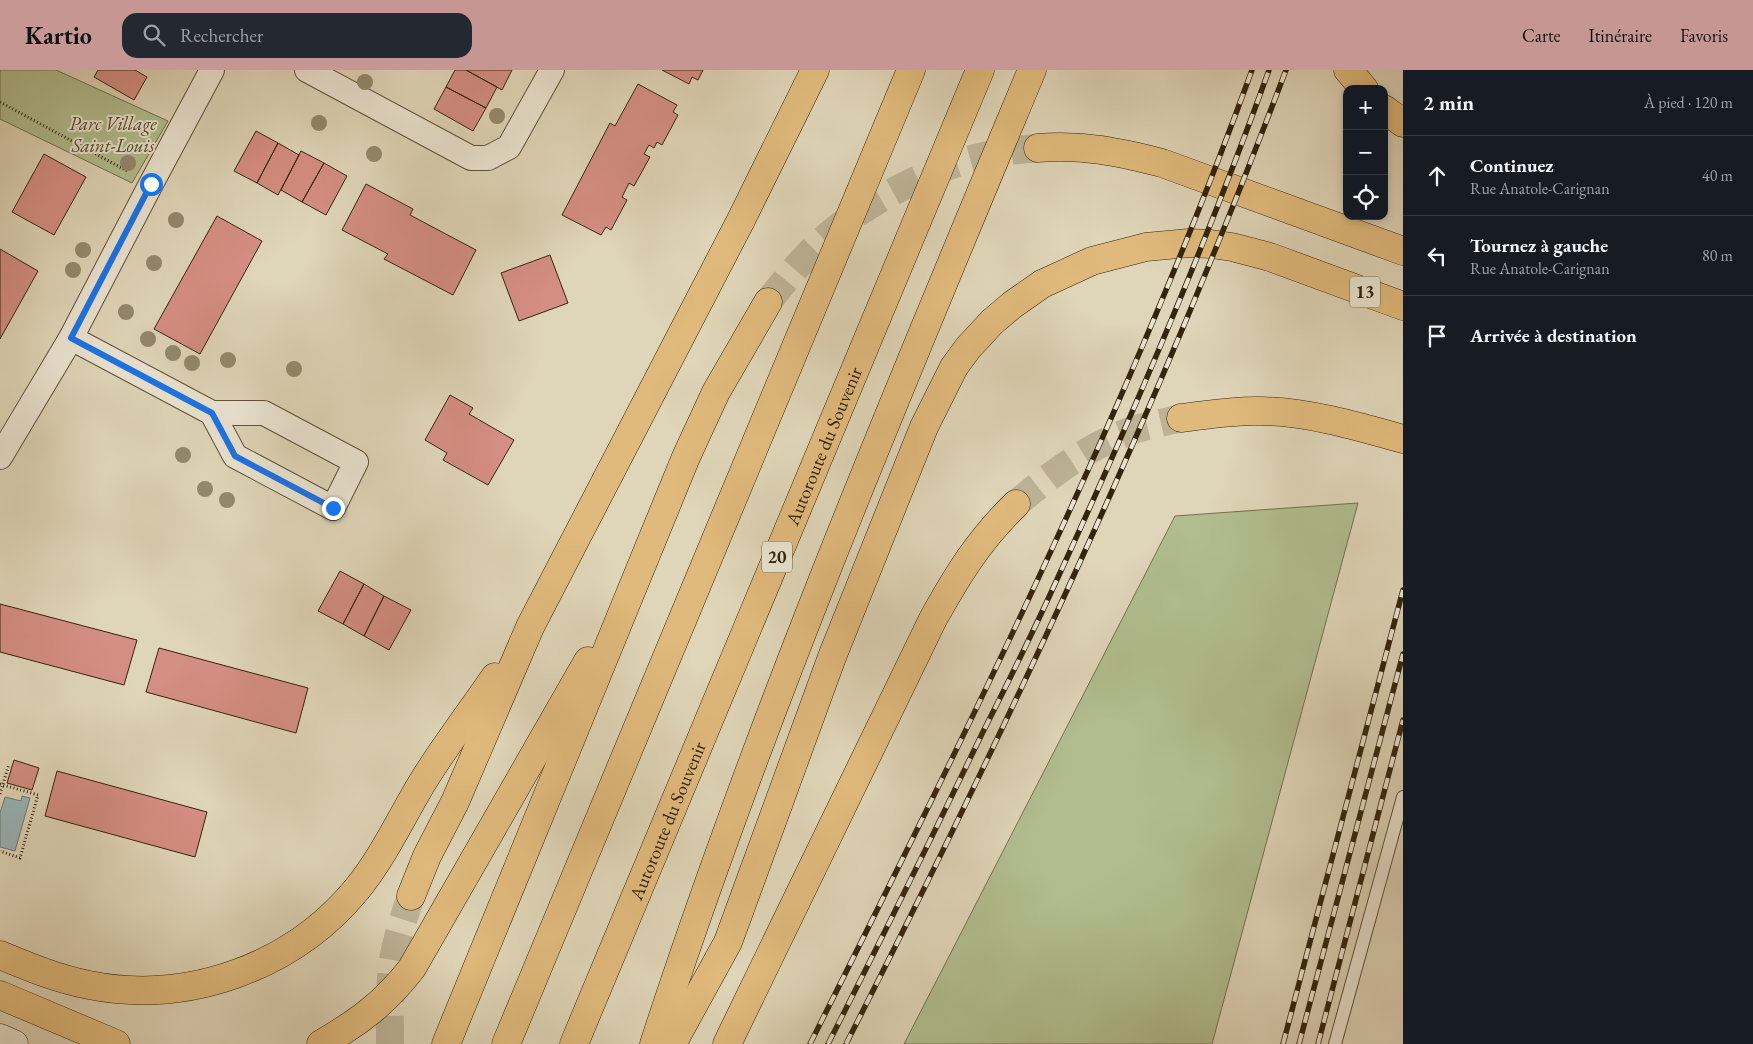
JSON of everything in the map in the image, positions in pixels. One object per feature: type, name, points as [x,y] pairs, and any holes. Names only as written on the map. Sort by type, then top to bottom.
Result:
[{"type":"highway","points":[[411,896],[427,856],[455,802],[530,627],[741,220],[814,70]]},
{"type":"highway","points":[[506,1044],[911,70]]},
{"type":"highway","name":"Autoroute du Souvenir","points":[[574,1044],[980,70]]},
{"type":"highway","points":[[654,1044],[692,927],[808,616],[1032,70]]},
{"type":"highway","points":[[1348,70],[1361,85]]},
{"type":"highway","points":[[1388,111],[1403,123]]},
{"type":"highway","points":[[1038,148],[1080,146],[1132,155],[1186,171],[1403,251]]},
{"type":"highway","name":"13","points":[[672,1044],[728,942],[836,648],[924,427],[954,367],[992,322],[1042,284],[1092,261],[1130,250],[1189,243],[1225,246],[1270,257],[1403,306]]},
{"type":"highway","points":[[446,1044],[703,418],[732,361],[768,302]]},
{"type":"highway","points":[[1181,418],[1236,411],[1285,412],[1336,422],[1403,439]]},
{"type":"highway","points":[[727,1044],[933,619],[973,552],[1016,504]]},
{"type":"highway","points":[[321,1044],[371,1012],[387,998],[412,968],[642,566]]},
{"type":"highway","points":[[0,955],[67,980],[104,988],[149,990],[180,988],[210,982],[243,972],[286,950],[323,923],[357,889],[386,846],[424,781],[530,627]]},
{"type":"highway","points":[[0,996],[116,1044]]},
{"type":"main road","points":[[0,1038],[14,1044]]},
{"type":"street","points":[[0,457],[71,338],[212,70]]},
{"type":"street","points":[[307,70],[471,158],[488,158],[509,147],[552,70]]},
{"type":"street","points":[[71,338],[212,413],[264,413],[356,462],[333,508],[235,456],[212,413]]},
{"type":"lane","points":[[1335,1044],[1403,797]]},
{"type":"path","points":[[0,102],[151,184]]},
{"type":"path","points":[[0,794],[1,784],[9,764]]},
{"type":"path","points":[[0,851],[20,858],[38,794],[1,784]]},
{"type":"green space","name":"Parc Village Saint-Louis","points":[[0,70],[56,70],[168,121],[132,183],[0,119]]},
{"type":"green space","points":[[1358,503],[1212,1044],[904,1044],[1175,516]]},
{"type":"water","points":[[22,796],[30,798],[15,851],[0,847],[0,813],[5,797],[21,801]]},
{"type":"building","points":[[98,70],[135,70],[147,77],[134,100],[94,77]]},
{"type":"building","points":[[455,70],[466,70],[497,87],[486,108],[446,87]]},
{"type":"building","points":[[466,70],[512,70],[502,90]]},
{"type":"building","points":[[662,70],[703,70],[698,80],[692,77],[689,84]]},
{"type":"building","points":[[638,84],[677,105],[673,112],[678,115],[662,145],[657,142],[654,148],[649,145],[644,154],[650,157],[634,186],[629,183],[622,197],[627,200],[611,230],[606,227],[601,235],[562,215],[610,123],[615,126]]},
{"type":"building","points":[[446,87],[486,108],[473,131],[434,109]]},
{"type":"building","points":[[256,131],[278,143],[257,183],[234,171]]},
{"type":"building","points":[[278,143],[299,155],[278,195],[257,183]]},
{"type":"building","points":[[301,151],[324,163],[302,202],[281,190]]},
{"type":"building","points":[[44,154],[86,177],[54,235],[12,212]]},
{"type":"building","points":[[324,163],[347,176],[326,215],[302,202]]},
{"type":"building","points":[[366,184],[413,209],[410,215],[476,250],[453,295],[384,259],[388,254],[342,230]]},
{"type":"building","points":[[217,216],[262,241],[200,354],[154,329]]},
{"type":"building","points":[[0,249],[38,271],[0,339]]},
{"type":"building","points":[[550,255],[568,303],[519,321],[501,273]]},
{"type":"building","points":[[450,395],[473,408],[469,414],[514,440],[488,485],[443,460],[447,453],[425,440]]},
{"type":"building","points":[[340,571],[364,584],[343,624],[318,611]]},
{"type":"building","points":[[364,584],[384,596],[364,636],[343,624]]},
{"type":"building","points":[[384,596],[411,610],[389,650],[364,636]]},
{"type":"building","points":[[0,604],[137,640],[124,685],[0,652]]},
{"type":"building","points":[[159,648],[308,688],[296,733],[146,692]]},
{"type":"building","points":[[14,760],[39,768],[32,790],[7,783]]},
{"type":"building","points":[[57,771],[207,812],[195,857],[45,816]]},
{"type":"tunnel","points":[[768,302],[821,242],[860,211],[878,200],[916,180],[953,164],[988,155],[1038,148]]},
{"type":"tunnel","points":[[1016,504],[1057,471],[1087,451],[1136,429],[1181,418]]},
{"type":"tunnel","points":[[390,1044],[390,996],[393,958],[411,896]]},
{"type":"railway","points":[[810,1044],[988,684],[1101,442],[1205,195],[1252,70]]},
{"type":"railway","points":[[828,1044],[1018,661],[1083,522],[1140,395],[1194,266],[1269,70]]},
{"type":"railway","points":[[846,1044],[965,805],[1080,563],[1187,318],[1238,195],[1286,70]]},
{"type":"railway","points":[[1283,1044],[1403,590]]},
{"type":"railway","points":[[1299,1044],[1403,654]]},
{"type":"railway","points":[[1318,1044],[1403,720]]},
{"type":"route","points":[[151,184],[71,338],[212,413],[235,456],[333,508]]}]
